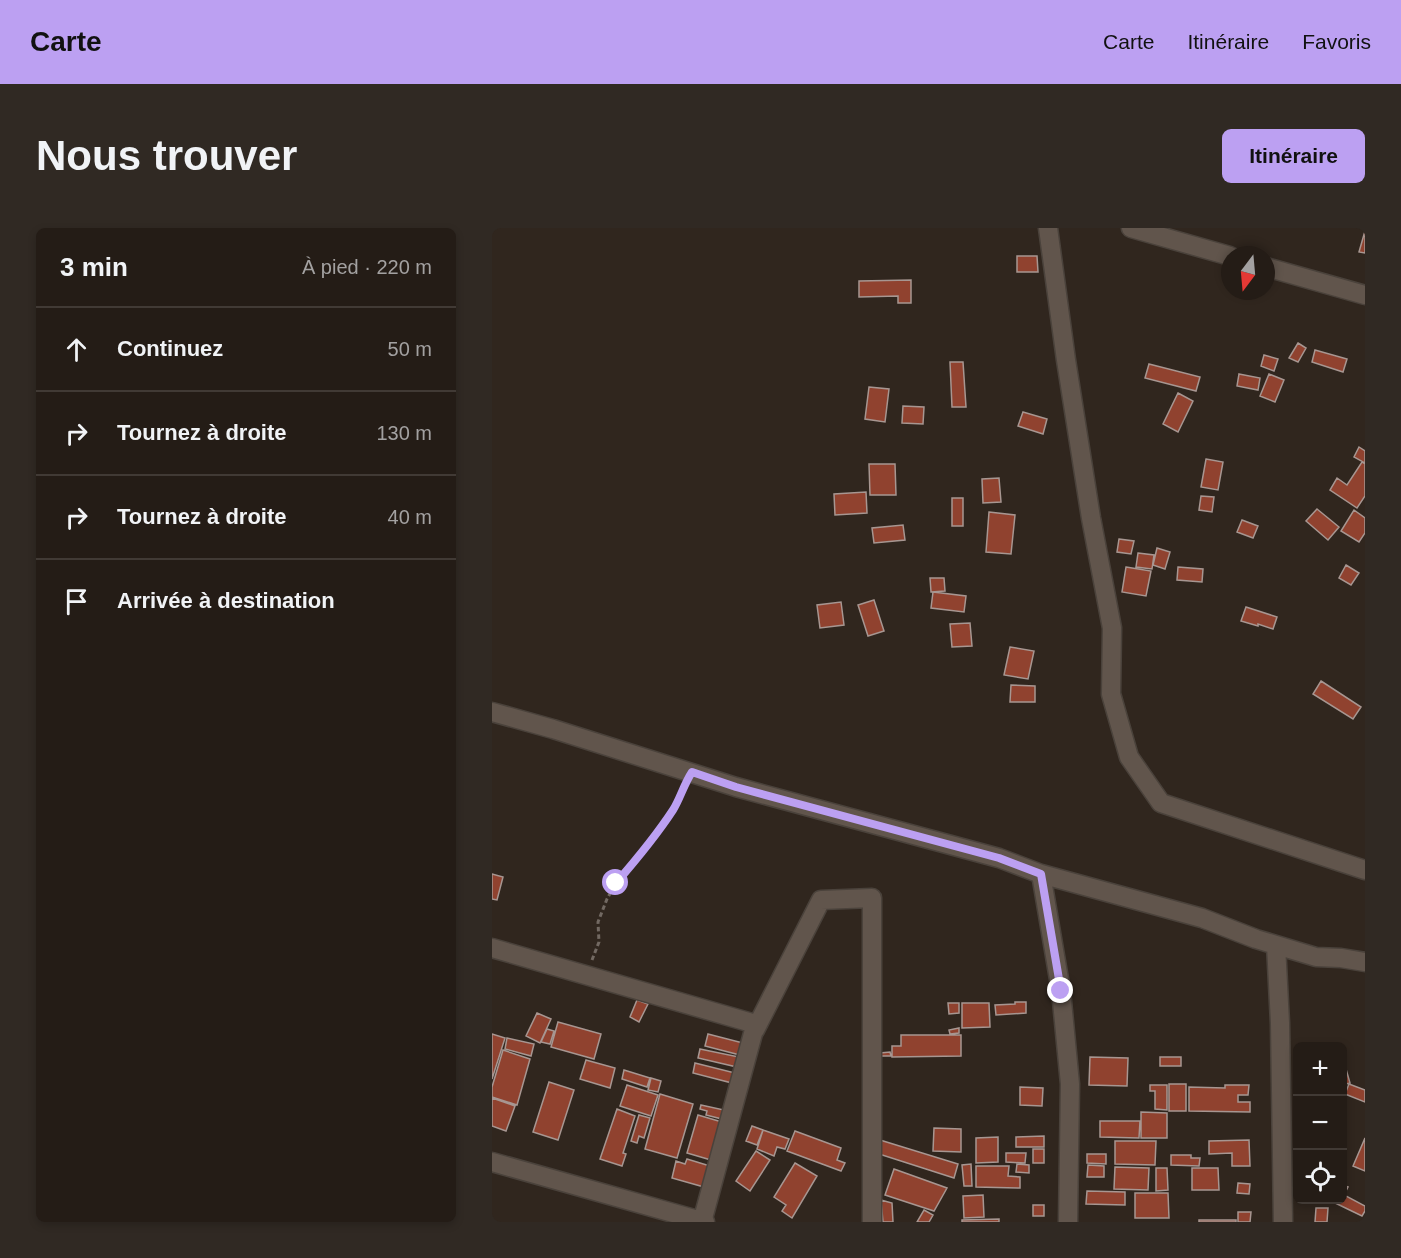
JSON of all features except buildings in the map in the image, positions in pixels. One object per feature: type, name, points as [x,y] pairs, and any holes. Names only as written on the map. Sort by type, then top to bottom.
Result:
[{"type":"street","points":[[1048,228],[1091,518],[1112,628],[1111,694],[1129,756],[1161,802],[1365,870]]},
{"type":"street","points":[[1131,228],[1221,253]]},
{"type":"street","points":[[1275,270],[1365,295]]},
{"type":"street","points":[[492,712],[736,787],[999,858],[1041,874],[1202,918],[1256,939],[1316,957],[1365,962]]},
{"type":"street","points":[[1041,874],[1061,991],[1070,1084],[1068,1222]]},
{"type":"street","points":[[492,1162],[703,1222],[755,1030],[821,900],[872,898],[872,1222]]},
{"type":"street","points":[[1276,945],[1283,1222]]},
{"type":"street","points":[[492,948],[752,1023],[755,1030]]},
{"type":"path","points":[[584,974],[599,942],[598,922],[607,899],[616,883],[675,808],[692,772]]},
{"type":"route","points":[[616,883],[675,808],[692,772],[736,787],[999,858],[1041,874],[1061,991]]}]
